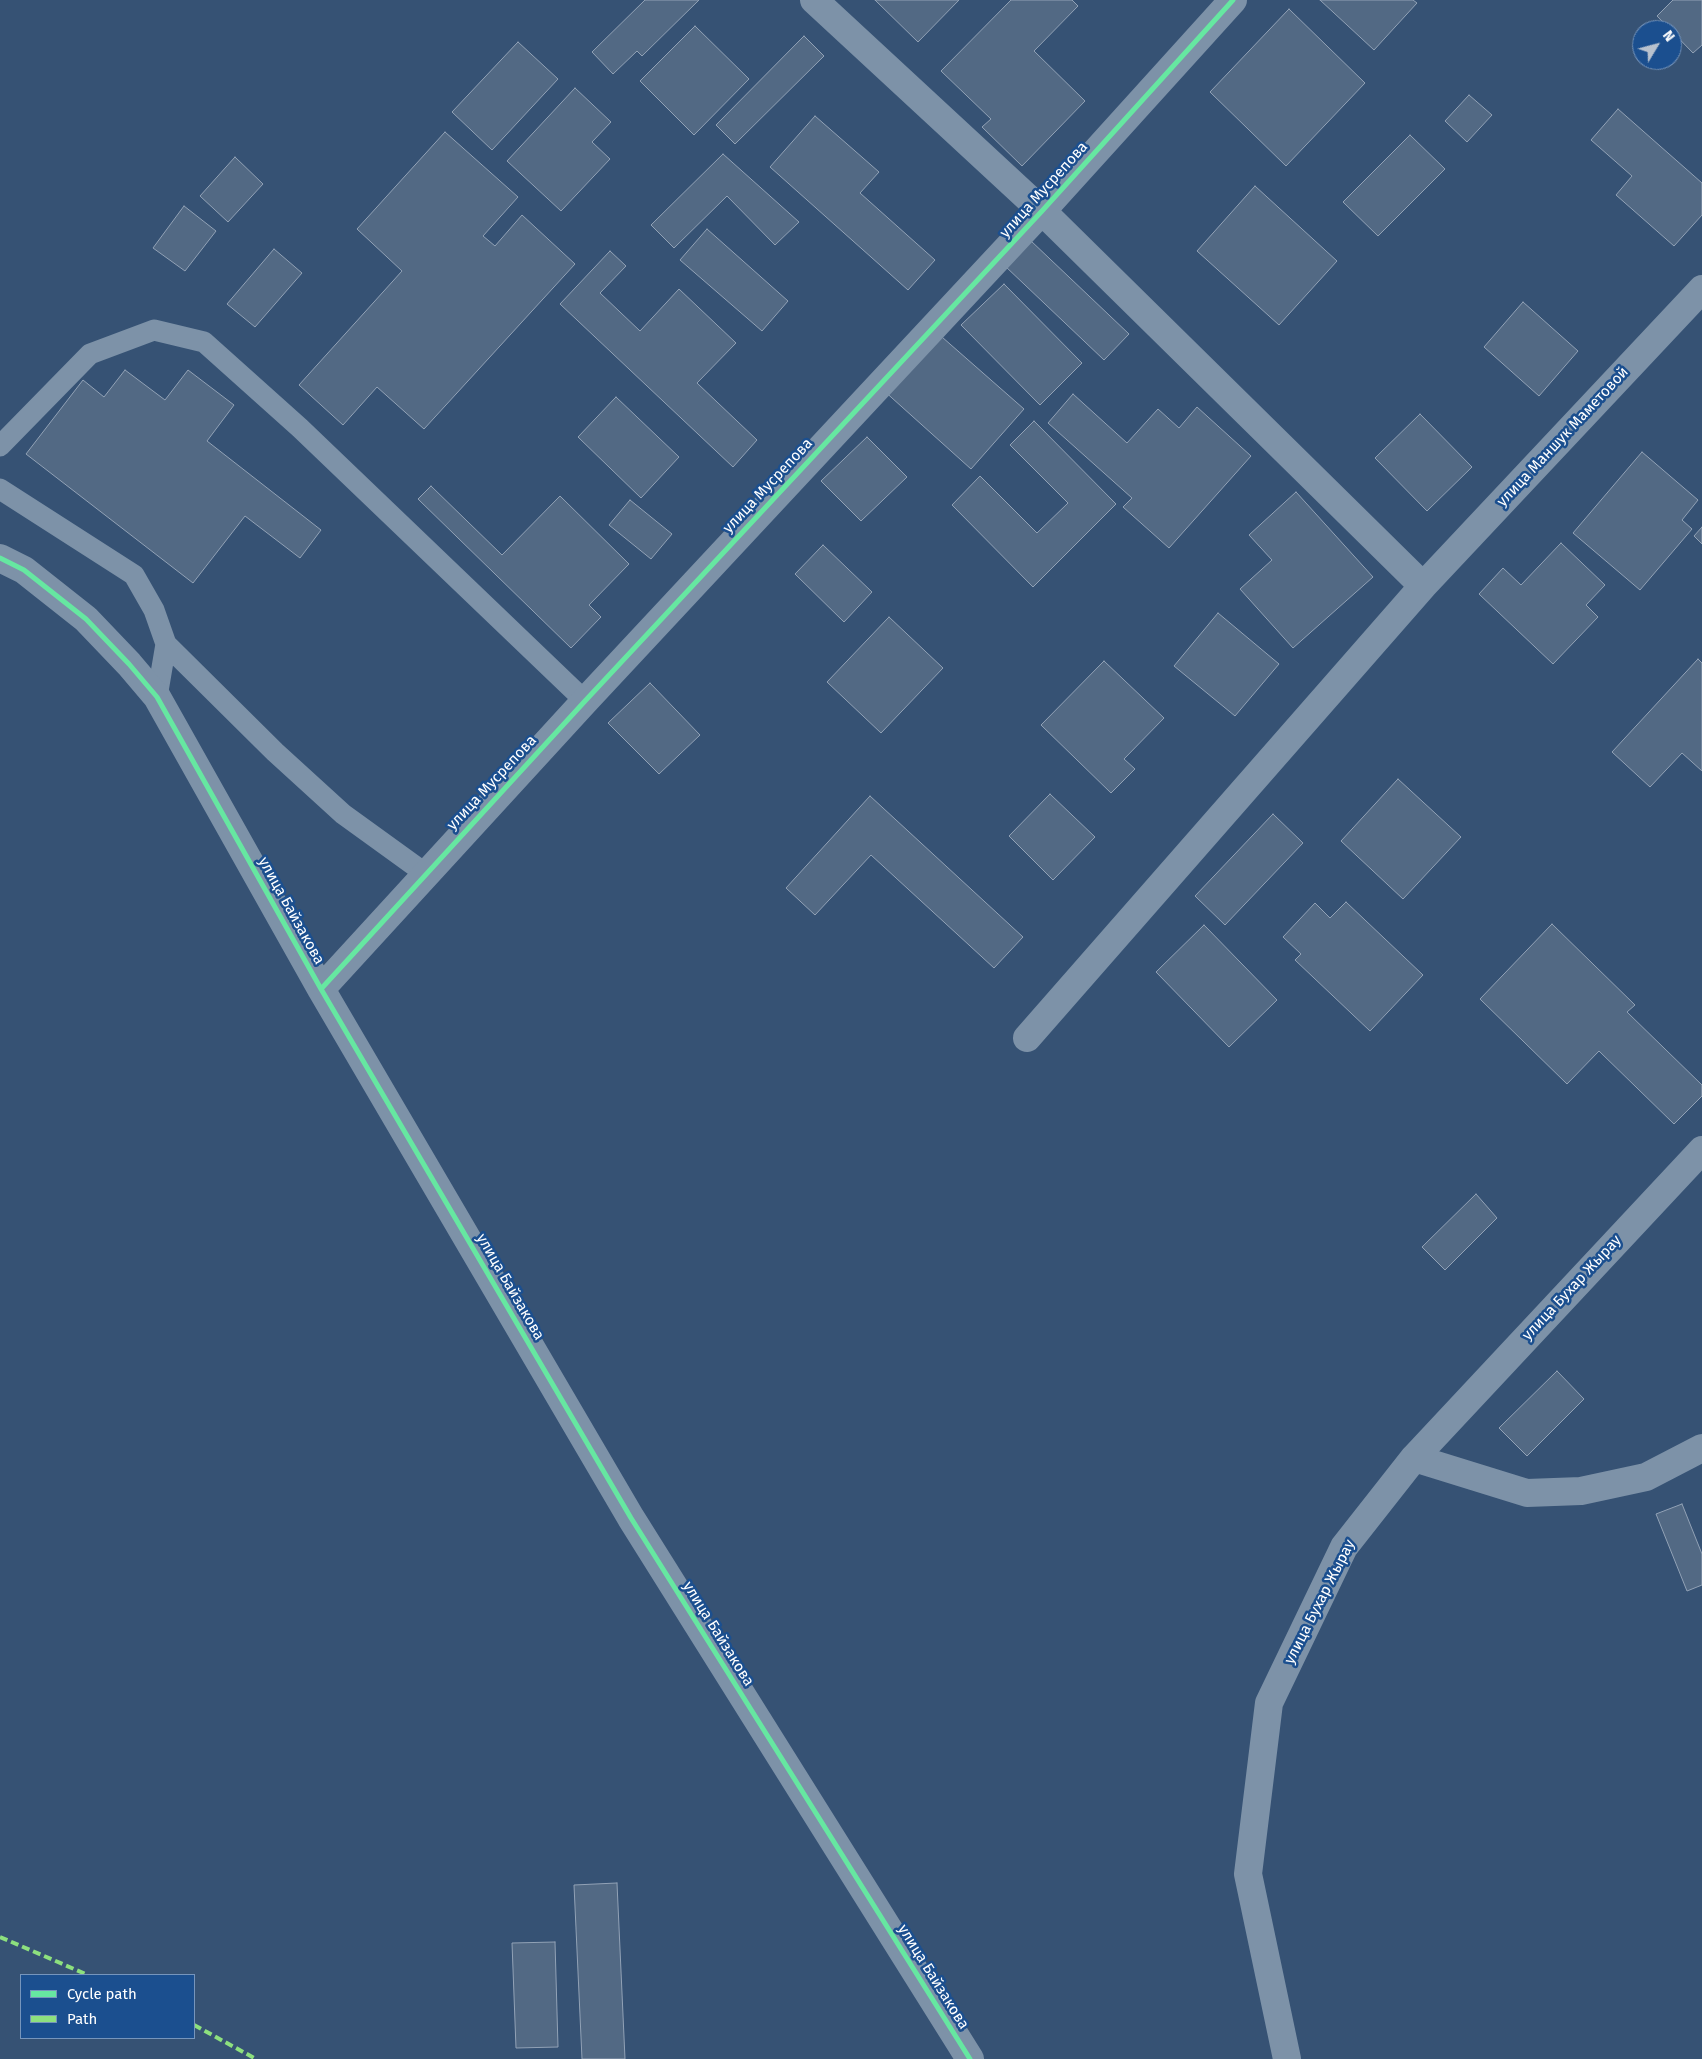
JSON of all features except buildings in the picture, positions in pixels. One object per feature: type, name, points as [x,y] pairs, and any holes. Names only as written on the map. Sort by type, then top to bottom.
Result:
[{"type":"street","points":[[814,0],[1042,211],[1423,586]]},
{"type":"street","name":"улица Мусрепова","points":[[321,989],[585,701],[1042,211],[1233,0]]},
{"type":"street","name":"улица Маншук Маметовой","points":[[1026,1038],[1423,586],[1702,289]]},
{"type":"street","name":"улица Байзакова","points":[[0,558],[24,570],[86,619],[129,664],[157,697],[321,989],[631,1518],[970,2059]]},
{"type":"street","name":"улица Бухар Жырау","points":[[1287,2059],[1248,1874],[1269,1703],[1344,1547],[1414,1458],[1702,1150]]},
{"type":"street","points":[[1414,1458],[1527,1493],[1582,1491],[1646,1477],[1702,1448]]},
{"type":"lane","points":[[0,446],[90,354],[154,330],[204,342],[300,428],[585,701]]},
{"type":"lane","points":[[0,489],[134,575],[154,610],[166,644],[275,752],[343,814],[426,874]]},
{"type":"lane","points":[[157,697],[166,644]]},
{"type":"marked path","points":[[0,1937],[86,1974]]},
{"type":"marked path","points":[[195,2026],[256,2059]]},
{"type":"cycle path","points":[[321,989],[585,701],[1042,211],[1233,0]]},
{"type":"cycle path","points":[[0,558],[24,570],[86,619],[129,664],[157,697],[321,989],[631,1518],[970,2059]]}]
